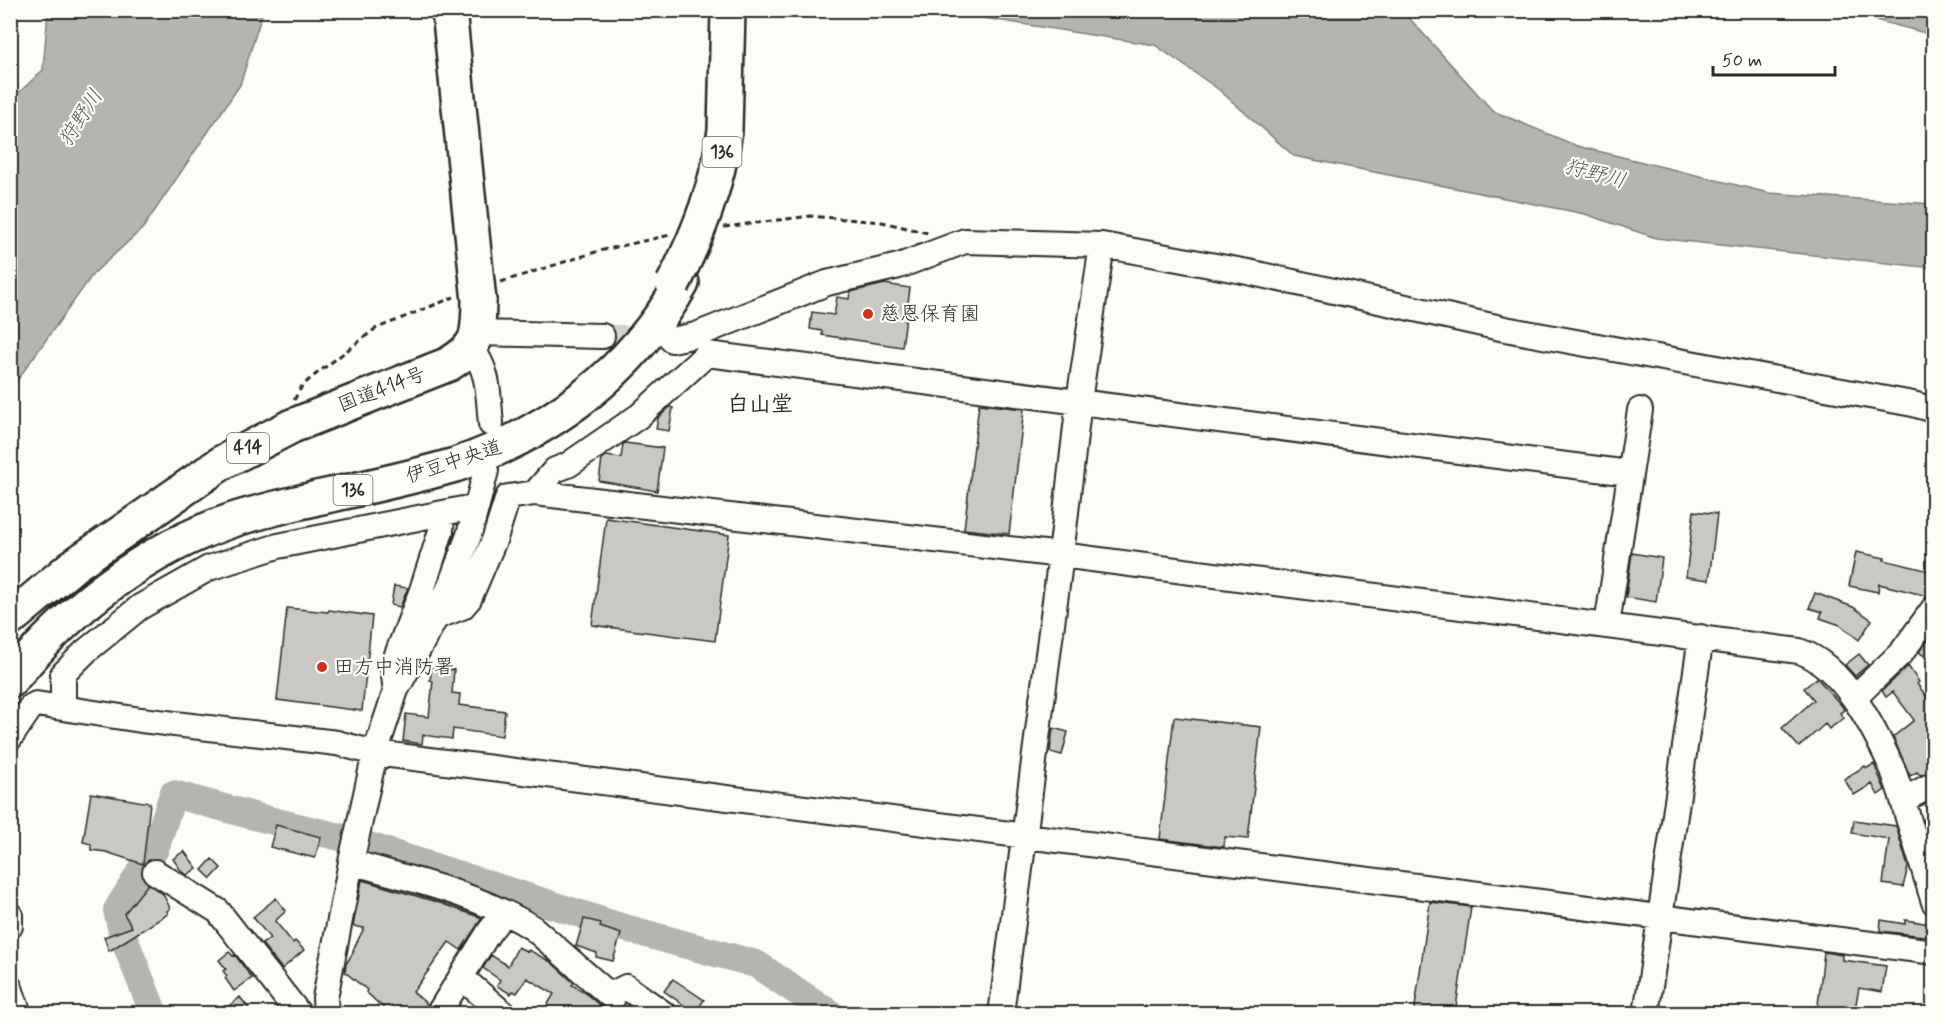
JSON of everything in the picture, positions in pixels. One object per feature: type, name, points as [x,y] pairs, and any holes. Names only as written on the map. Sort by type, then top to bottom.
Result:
[{"type":"highway","points":[[448,10],[477,312]]},
{"type":"highway","name":"伊豆中央道","points":[[10,668],[54,620],[99,582],[134,558],[201,522],[263,503],[452,457],[478,448],[531,423],[576,393],[611,363],[678,283],[713,187],[723,150],[725,130],[728,10]]},
{"type":"highway","name":"伊豆中央道","points":[[10,681],[75,612],[104,589],[174,545],[234,520],[455,465],[507,445],[536,430],[581,400],[619,366],[656,323],[698,251],[713,212],[729,150],[736,10]]},
{"type":"highway","name":"国道414号","points":[[10,619],[73,566],[223,462],[292,426],[449,364],[477,312]]},
{"type":"street","points":[[672,340],[712,330],[827,283],[899,266],[965,241],[1102,245],[1248,272],[1505,329],[1913,404],[1934,410]]},
{"type":"street","points":[[1001,1014],[1079,401],[1102,245]]},
{"type":"street","points":[[477,312],[494,335],[602,336]]},
{"type":"street","points":[[477,312],[491,424]]},
{"type":"street","points":[[535,492],[555,470],[568,465],[639,416],[707,354],[1629,473]]},
{"type":"street","points":[[1607,625],[1640,410]]},
{"type":"street","points":[[326,1014],[325,998],[375,753],[396,690],[436,617],[450,586],[469,535],[486,471]]},
{"type":"street","points":[[436,617],[462,607],[469,599],[495,538],[508,497],[535,492],[1061,555],[1799,651],[1809,654],[1824,664],[1854,698],[1892,770],[1934,902]]},
{"type":"street","points":[[63,708],[63,674],[86,651],[140,607],[209,568],[279,546],[452,511],[441,531],[393,665],[396,690]]},
{"type":"street","points":[[1854,698],[1902,652],[1931,619]]},
{"type":"street","points":[[1646,1014],[1701,637]]},
{"type":"street","points":[[10,738],[31,707],[36,704],[141,720],[337,743],[375,753],[1934,952]]},
{"type":"street","points":[[1903,800],[1934,784]]},
{"type":"street","points":[[351,862],[438,886],[504,913],[533,928],[610,1006],[616,992],[626,987],[664,1014]]},
{"type":"street","points":[[155,872],[218,910],[299,1014]]},
{"type":"street","points":[[438,1014],[489,932],[504,913]]},
{"type":"street","points":[[10,915],[10,926]]},
{"type":"street","points":[[461,977],[504,1014]]},
{"type":"street","points":[[10,988],[19,1014]]},
{"type":"path","points":[[723,227],[810,216],[882,222],[965,241]]},
{"type":"path","points":[[292,426],[293,402],[297,392],[311,378],[375,329],[477,312],[599,251],[679,233]]},
{"type":"water","name":"狩野川","points":[[48,11],[263,11],[240,85],[143,228],[93,274],[11,389],[11,100],[43,70]]},
{"type":"water","name":"狩野川","points":[[940,11],[1391,11],[1409,18],[1493,111],[1577,146],[1769,193],[1933,204],[1933,268],[1656,238],[1585,214],[1294,156],[1218,89],[1155,45]]},
{"type":"water","points":[[1841,11],[1933,11],[1933,35]]},
{"type":"building","points":[[885,284],[910,288],[902,347],[822,335],[822,331],[810,329],[812,312],[834,315],[837,297],[849,299],[850,292]]},
{"type":"building","points":[[979,404],[1024,409],[1009,534],[964,529]]},
{"type":"building","points":[[670,407],[673,408],[669,431],[656,429],[658,418]]},
{"type":"building","points":[[625,443],[663,448],[657,491],[599,481],[602,459],[606,456],[621,458]]},
{"type":"building","points":[[1694,511],[1717,514],[1709,580],[1686,577]]},
{"type":"building","points":[[606,518],[729,535],[715,641],[592,625]]},
{"type":"building","points":[[1856,552],[1934,572],[1930,595],[1879,584],[1878,592],[1849,586]]},
{"type":"building","points":[[1632,553],[1662,558],[1656,602],[1626,597]]},
{"type":"building","points":[[394,586],[408,588],[400,607],[391,605]]},
{"type":"building","points":[[1815,593],[1853,607],[1872,620],[1859,640],[1840,625],[1820,618],[1822,612],[1809,608]]},
{"type":"building","points":[[287,608],[328,612],[329,610],[372,616],[362,711],[277,700]]},
{"type":"building","points":[[1934,633],[1934,663],[1919,652]]},
{"type":"building","points":[[1859,654],[1868,665],[1855,676],[1845,665]]},
{"type":"building","points":[[1908,666],[1919,682],[1917,684],[1934,706],[1934,770],[1920,775],[1917,772],[1910,776],[1893,737],[1914,720],[1893,692],[1886,697],[1882,691]]},
{"type":"building","points":[[432,667],[454,670],[452,693],[460,694],[459,705],[505,711],[502,736],[453,729],[452,739],[423,735],[422,744],[403,741],[406,714],[429,717],[433,681],[430,680]]},
{"type":"building","points":[[1817,678],[1842,706],[1844,710],[1840,713],[1844,718],[1829,729],[1825,724],[1799,747],[1782,728],[1814,700],[1804,688]]},
{"type":"building","points":[[1174,717],[1261,727],[1248,839],[1225,837],[1224,847],[1160,839]]},
{"type":"building","points":[[1053,728],[1068,732],[1062,755],[1050,752]]},
{"type":"building","points":[[1874,764],[1885,790],[1878,795],[1872,784],[1854,795],[1844,779],[1865,766],[1867,768]]},
{"type":"building","points":[[91,793],[150,803],[143,864],[106,852],[91,850],[91,844],[83,842]]},
{"type":"building","points":[[1934,812],[1934,851],[1923,820]]},
{"type":"building","points":[[1854,820],[1896,826],[1908,867],[1903,887],[1883,884],[1889,839],[1852,833]]},
{"type":"building","points":[[276,825],[321,837],[315,858],[270,847]]},
{"type":"building","points":[[184,851],[197,868],[187,875],[173,859]]},
{"type":"building","points":[[212,859],[221,868],[211,879],[202,870]]},
{"type":"building","points":[[362,880],[482,918],[461,950],[449,942],[413,992],[427,1004],[424,1014],[407,1014],[399,1007],[393,1014],[390,1014],[366,992],[367,990],[345,972],[346,964],[364,928],[353,926]]},
{"type":"building","points":[[148,884],[163,894],[170,908],[167,911],[168,914],[109,951],[104,937],[132,927],[124,914]]},
{"type":"building","points":[[276,898],[286,911],[275,921],[293,943],[295,941],[304,950],[282,969],[262,944],[270,938],[253,917]]},
{"type":"building","points":[[1430,902],[1471,907],[1455,1014],[1414,1014]]},
{"type":"building","points":[[584,919],[601,923],[600,927],[621,934],[613,961],[596,957],[597,953],[576,946]]},
{"type":"building","points":[[1881,920],[1905,924],[1905,920],[1930,924],[1933,937],[1880,931]]},
{"type":"building","points":[[518,947],[528,952],[529,950],[551,962],[574,983],[572,985],[604,1009],[624,1014],[542,1014],[554,994],[527,978],[517,993],[513,991],[511,994],[497,986],[500,980],[483,968],[491,955],[508,966]]},
{"type":"building","points":[[229,952],[235,955],[252,978],[234,991],[225,978],[227,976],[223,971],[226,969],[219,960]]},
{"type":"building","points":[[1824,952],[1842,955],[1842,960],[1886,966],[1882,992],[1859,988],[1854,1014],[1817,1014]]},
{"type":"building","points":[[673,979],[704,1000],[695,1013],[664,991]]},
{"type":"building","points":[[240,997],[253,1014],[235,1014],[229,1006]]},
{"type":"waterway","points":[[154,1014],[123,936],[117,910],[155,849],[173,794],[344,838],[621,927],[756,964],[831,1014]]},
{"type":"tunnel","points":[[602,336],[653,339]]},
{"type":"place","name":"慈恩保育園","points":[[868,314]]},
{"type":"place","name":"田方中消防署","points":[[322,667]]},
{"type":"district","name":"白山堂","points":[[760,405]]}]
